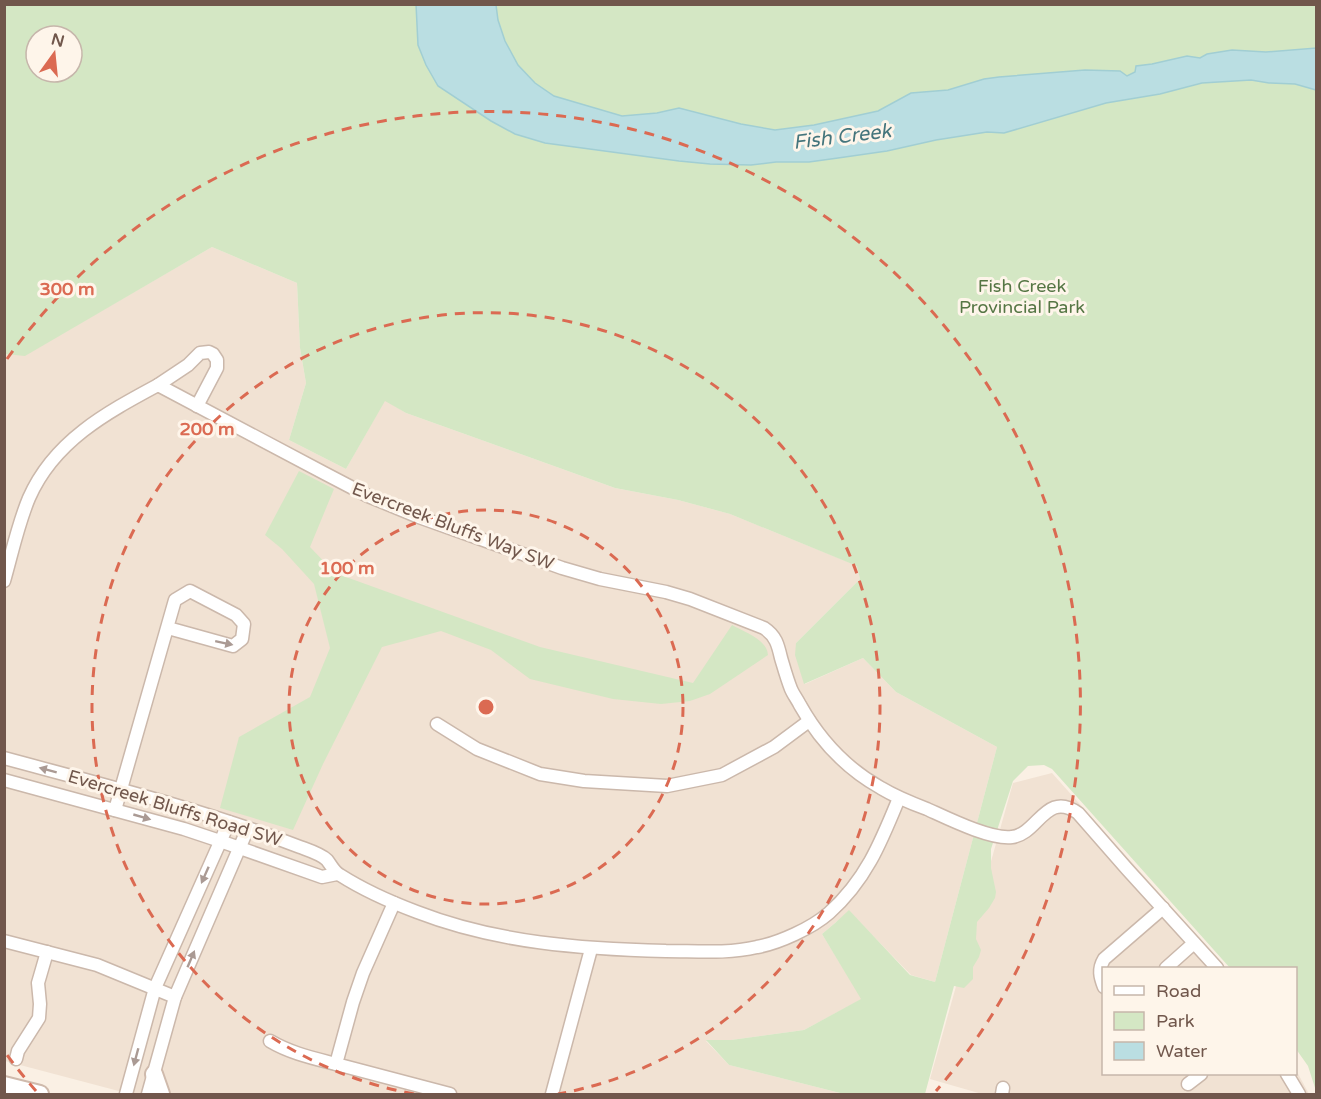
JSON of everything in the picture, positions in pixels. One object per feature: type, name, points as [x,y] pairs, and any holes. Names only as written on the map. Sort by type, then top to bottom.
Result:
[{"type":"main road","points":[[154,1074],[161,1095]]},
{"type":"main road","points":[[4,1085],[40,1095]]},
{"type":"street","points":[[4,581],[29,498],[45,469],[69,442],[90,424],[188,365],[200,353],[209,352],[217,360],[217,368],[197,406]]},
{"type":"street","name":"Evercreek Bluffs Way SW","points":[[158,385],[368,496],[419,517],[562,568],[690,599],[764,628],[777,643],[791,690],[809,721],[833,751],[855,771],[900,798],[982,833],[1011,838],[1021,834],[1050,809],[1061,806],[1073,809],[1215,967]]},
{"type":"street","points":[[115,810],[175,600],[190,591],[236,615],[244,624],[242,639],[233,646],[168,628]]},
{"type":"street","points":[[437,724],[477,749],[540,774],[584,781],[667,786],[722,775],[774,747],[809,721]]},
{"type":"street","name":"Evercreek Bluffs Road SW","points":[[4,758],[121,789],[248,828],[301,847],[325,858],[337,874],[394,903],[438,919],[475,930],[532,942],[591,949],[719,952],[754,948],[773,943],[800,931],[827,914],[861,878],[900,798]]},
{"type":"street","name":"Evercreek Bluffs Road SW","points":[[4,780],[220,841],[322,877],[337,874]]},
{"type":"street","points":[[126,1095],[155,988],[229,822]]},
{"type":"street","points":[[148,1095],[175,997],[248,828]]},
{"type":"street","points":[[336,1064],[363,973],[394,903]]},
{"type":"street","points":[[1102,981],[1099,971],[1104,959],[1163,908]]},
{"type":"street","points":[[4,941],[97,965],[175,997]]},
{"type":"street","points":[[1168,967],[1194,943]]},
{"type":"street","points":[[552,1095],[591,949]]},
{"type":"street","points":[[16,1059],[18,1051],[39,1018],[38,983],[47,952]]},
{"type":"street","points":[[270,1041],[283,1049],[299,1054],[450,1095]]},
{"type":"street","points":[[1188,1084],[1200,1075]]},
{"type":"street","points":[[1288,1075],[1299,1095]]},
{"type":"shaded area","points":[[212,247],[297,283],[300,348],[306,383],[289,440],[346,469],[385,400],[406,413],[615,488],[678,500],[730,514],[858,566],[860,579],[796,643],[805,684],[863,658],[896,692],[997,747],[935,982],[911,975],[849,911],[822,934],[862,999],[804,1030],[706,1041],[729,1065],[844,1094],[130,1094],[5,1061],[4,354],[25,355]]},
{"type":"shaded area","points":[[1052,773],[1225,967],[1102,967],[1102,1075],[1297,1075],[1297,1072],[1309,1094],[982,1094],[930,1079],[1013,783]]},
{"type":"green space","name":"Fish Creek Provincial Park","points":[[4,5],[1316,5],[1316,1091],[1308,1066],[1297,1050],[1297,967],[1229,967],[1052,769],[1044,765],[1028,766],[1013,781],[991,849],[991,868],[996,892],[989,908],[977,922],[976,939],[981,950],[973,967],[973,979],[964,988],[954,986],[925,1094],[844,1094],[729,1065],[706,1040],[731,1040],[804,1030],[861,999],[822,934],[849,910],[910,975],[935,982],[997,747],[896,692],[863,658],[804,684],[795,655],[796,643],[860,579],[857,566],[730,514],[678,500],[615,488],[406,413],[385,401],[346,469],[289,440],[306,383],[300,348],[297,283],[212,247],[25,356],[5,354]]},
{"type":"green space","points":[[299,471],[334,489],[310,547],[335,573],[540,647],[693,683],[732,625],[759,640],[767,649],[768,655],[710,694],[690,701],[661,704],[613,699],[530,679],[491,650],[441,631],[382,647],[323,764],[293,830],[220,808],[239,737],[310,697],[330,648],[314,584],[282,549],[265,535]]},
{"type":"water","name":"Fish Creek","points":[[416,4],[496,5],[505,41],[518,65],[535,83],[554,96],[622,116],[657,113],[679,108],[775,130],[814,125],[878,111],[911,93],[948,90],[984,79],[1085,70],[1120,71],[1127,76],[1135,72],[1136,66],[1187,56],[1200,58],[1207,54],[1232,50],[1266,52],[1316,48],[1316,90],[1295,84],[1251,80],[1202,83],[1160,94],[1106,103],[1004,133],[987,132],[887,151],[809,162],[751,165],[710,164],[545,143],[515,134],[491,121],[438,86],[418,45]]}]
